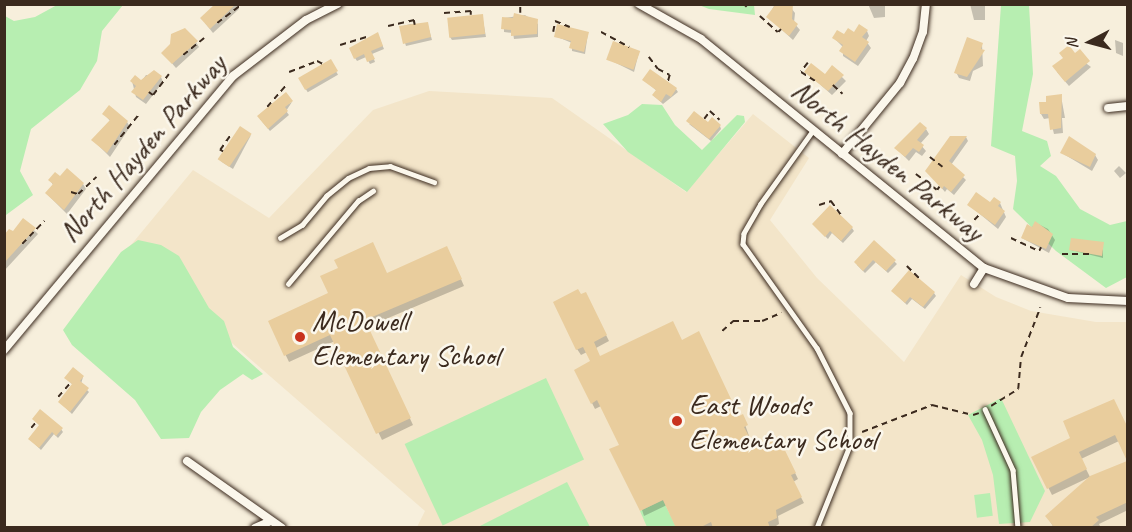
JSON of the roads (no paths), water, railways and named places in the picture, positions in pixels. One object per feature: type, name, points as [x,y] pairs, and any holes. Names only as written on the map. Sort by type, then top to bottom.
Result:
[{"type":"street","name":"North Hayden Parkway","points":[[4,350],[232,76],[306,20],[338,4]]},
{"type":"street","name":"North Hayden Parkway","points":[[639,4],[701,39],[984,268],[1068,298],[1128,302]]},
{"type":"street","points":[[842,154],[900,83],[913,59],[923,32],[926,4]]},
{"type":"street","points":[[1108,108],[1128,106]]},
{"type":"street","points":[[974,284],[984,268]]},
{"type":"street","points":[[187,461],[282,528]]},
{"type":"street","points":[[255,528],[271,521]]},
{"type":"lane","points":[[813,131],[761,204],[744,234],[743,244],[817,348],[850,413],[850,446],[817,528]]},
{"type":"lane","points":[[280,238],[302,225],[326,196],[348,178],[369,168],[390,166],[434,182]]},
{"type":"lane","points":[[288,284],[358,201],[373,191]]},
{"type":"lane","points":[[985,409],[1013,470],[1018,528]]},
{"type":"place","name":"McDowell Elementary School","points":[[300,337]]},
{"type":"place","name":"East Woods Elementary School","points":[[677,421]]}]
